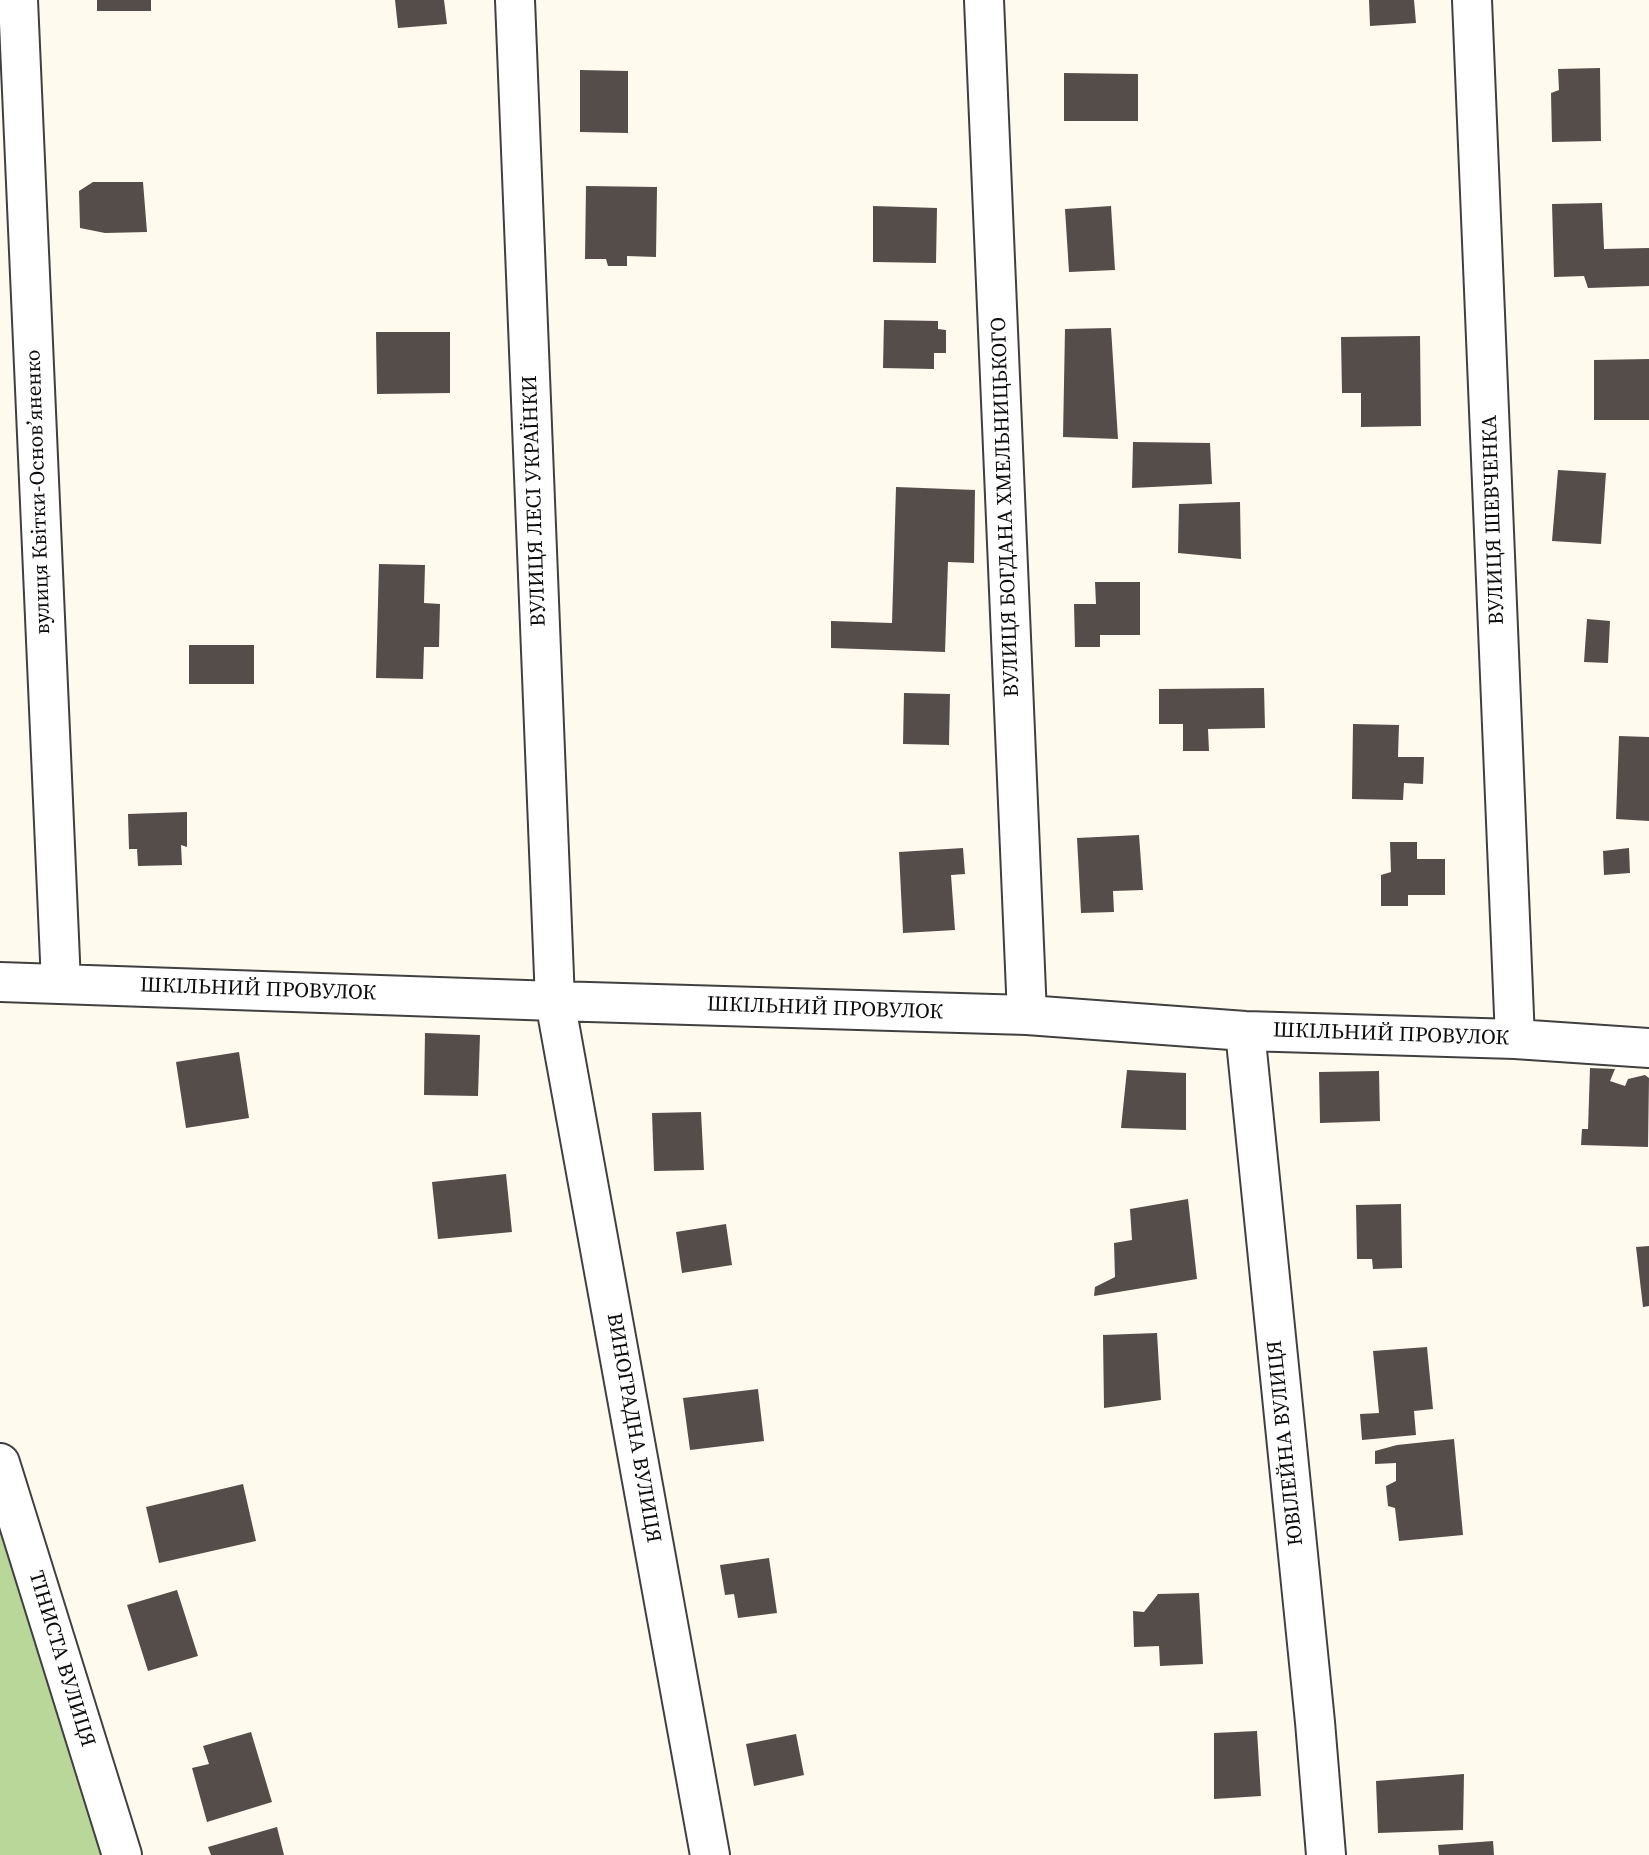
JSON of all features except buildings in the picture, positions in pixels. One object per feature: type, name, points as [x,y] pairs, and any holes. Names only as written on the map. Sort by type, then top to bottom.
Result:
[{"type":"street","name":"вулиця Квітки-Основʼяненко","points":[[18,0],[61,983]]},
{"type":"street","name":"ВУЛИЦЯ ЛЕСІ УКРАЇНКИ","points":[[515,0],[555,1001]]},
{"type":"street","name":"ВУЛИЦЯ БОГДАНА ХМЕЛЬНИЦЬКОГО","points":[[984,0],[1027,1014]]},
{"type":"street","name":"ВУЛИЦЯ ШЕВЧЕНКА","points":[[1472,0],[1516,1039]]},
{"type":"street","name":"ШКІЛЬНИЙ ПРОВУЛОК","points":[[0,982],[1027,1014],[1245,1031],[1516,1039],[1649,1048]]},
{"type":"street","name":"ВИНОГРАДНА ВУЛИЦЯ","points":[[555,1001],[710,1855]]},
{"type":"street","name":"ЮВІЛЕЙНА ВУЛИЦЯ","points":[[1245,1031],[1326,1855]]},
{"type":"street","name":"ТІНИСТА ВУЛИЦЯ","points":[[0,1463],[122,1855]]},
{"type":"green space","points":[[0,1531],[102,1855],[0,1855]]}]
